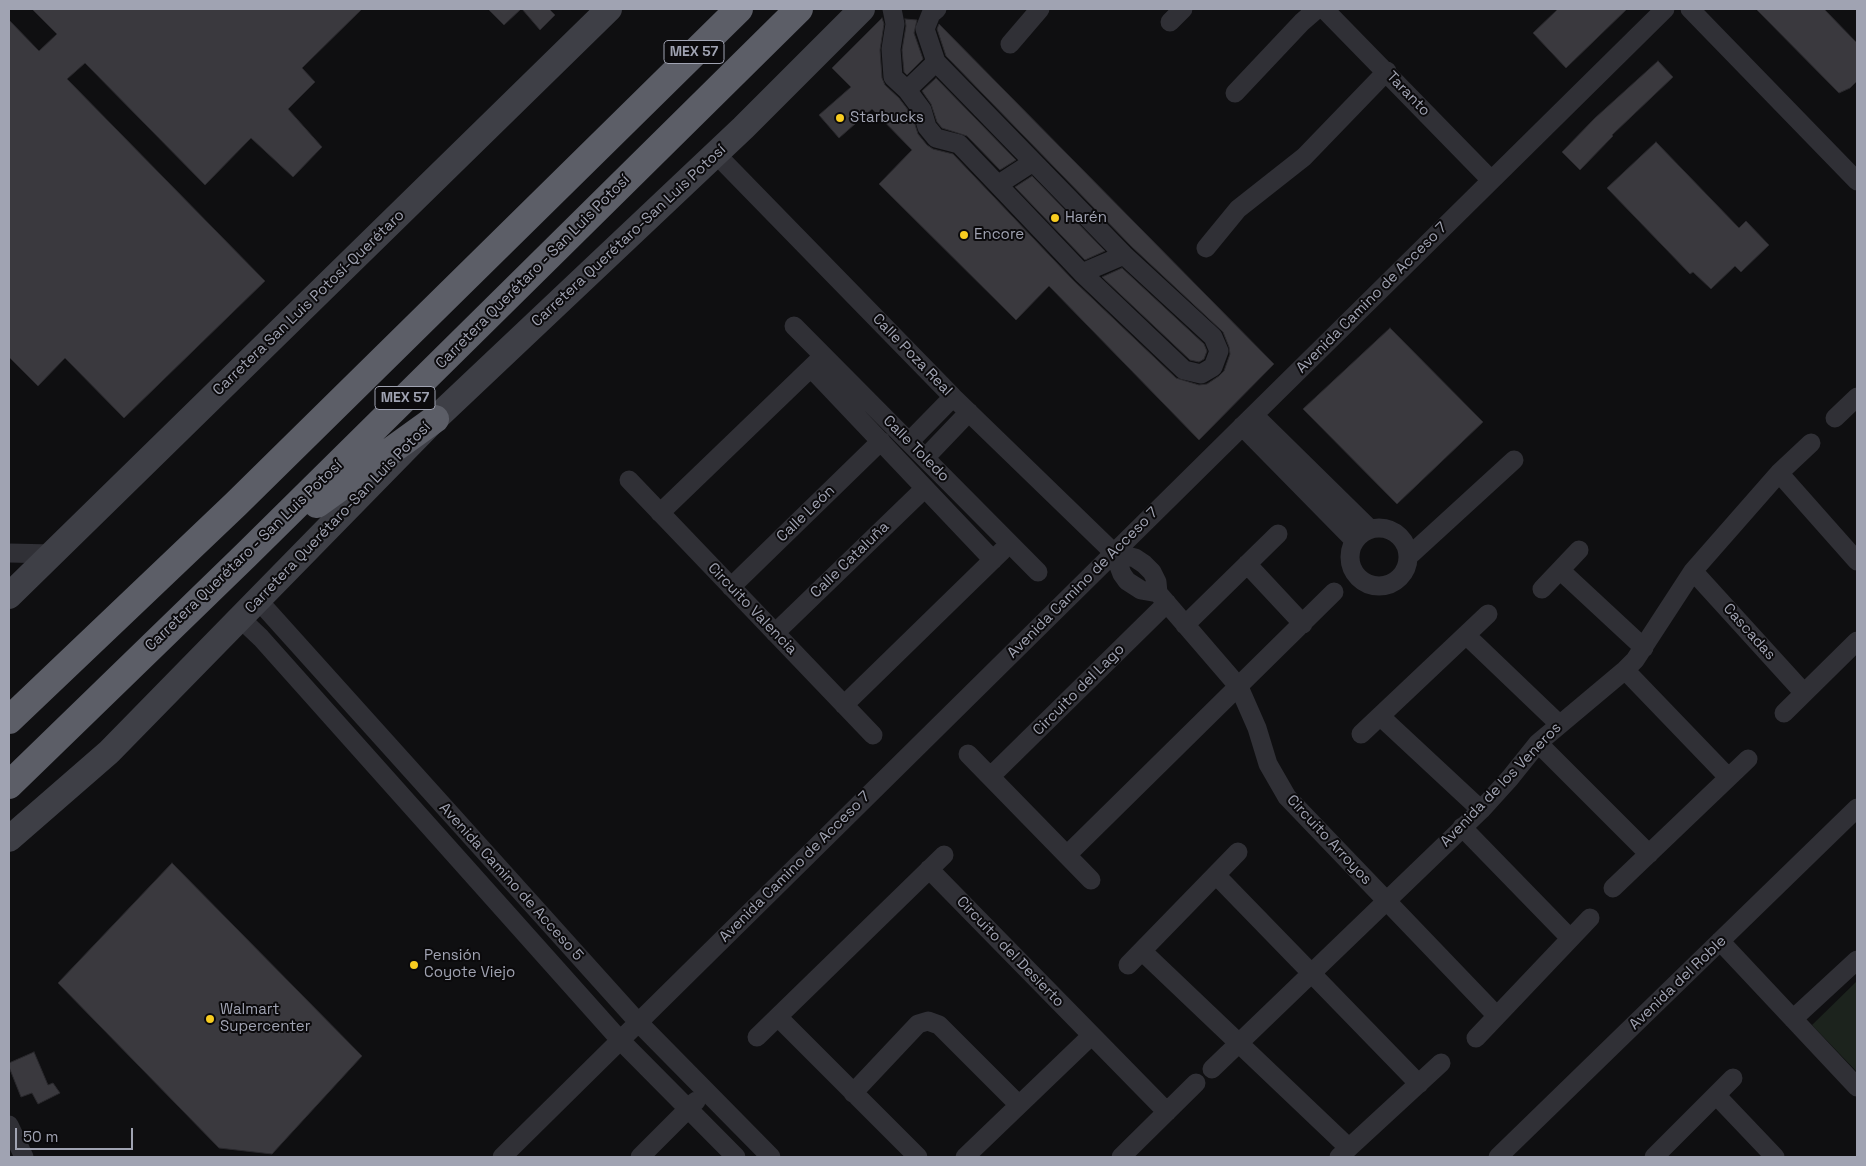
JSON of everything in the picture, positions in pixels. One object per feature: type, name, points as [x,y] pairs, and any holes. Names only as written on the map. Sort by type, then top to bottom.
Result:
[{"type":"highway","points":[[650,96],[719,9]]},
{"type":"highway","name":"MEX 57","points":[[9,720],[236,504],[739,9]]},
{"type":"highway","name":"Carretera Querétaro - San Luis Potosí","points":[[9,785],[799,9]]},
{"type":"highway","points":[[246,554],[435,419]]},
{"type":"main road","name":"Carretera San Luis Potosí-Querétaro","points":[[9,596],[609,9]]},
{"type":"main road","name":"Carretera Querétaro-San Luis Potosí","points":[[9,839],[108,752],[435,419],[773,100],[862,9]]},
{"type":"street","points":[[892,9],[895,24],[891,49],[893,77],[907,90],[922,110],[927,127],[936,138],[960,144],[1082,273],[1184,370],[1201,374],[1213,367],[1219,351],[1213,337],[1124,254],[936,62],[925,29],[932,14],[938,9]]},
{"type":"street","points":[[1010,44],[1040,9]]},
{"type":"street","points":[[1235,94],[1302,22],[1317,9]]},
{"type":"street","name":"Taranto","points":[[1324,9],[1491,180]]},
{"type":"street","name":"Avenida Camino de Acceso 7","points":[[502,1157],[1665,9]]},
{"type":"street","points":[[1690,9],[1857,181]]},
{"type":"street","points":[[907,90],[936,62]]},
{"type":"street","points":[[1206,248],[1238,209],[1304,158],[1387,72]]},
{"type":"street","name":"Calle Poza Real","points":[[715,153],[953,397],[1114,553]]},
{"type":"street","points":[[998,184],[1033,162]]},
{"type":"street","points":[[1082,273],[1124,254]]},
{"type":"street","name":"Calle Toledo","points":[[794,326],[817,362],[881,441],[993,560]]},
{"type":"street","points":[[660,514],[817,362]]},
{"type":"street","name":"Calle Toledo","points":[[817,362],[909,442],[1038,572]]},
{"type":"street","points":[[909,442],[953,397]]},
{"type":"street","points":[[1835,418],[1857,397]]},
{"type":"street","points":[[925,458],[969,412]]},
{"type":"street","points":[[1248,420],[1299,472],[1355,541]]},
{"type":"street","name":"Calle León","points":[[731,587],[881,441]]},
{"type":"street","name":"Avenida de los Veneros","points":[[1212,1069],[1481,810],[1538,743],[1625,670],[1644,648],[1693,571],[1779,473],[1811,443]]},
{"type":"street","points":[[1408,557],[1514,460]]},
{"type":"street","points":[[1299,472],[1370,529]]},
{"type":"street","points":[[1779,473],[1857,561]]},
{"type":"street","name":"Circuito Valencia","points":[[629,480],[873,735]]},
{"type":"street","name":"Calle Cataluña","points":[[775,633],[925,488]]},
{"type":"street","points":[[1379,528],[1396,534],[1402,540],[1408,557],[1402,575],[1394,582],[1376,586],[1366,583],[1358,577],[1350,560],[1351,550],[1355,541],[1370,529],[1379,528]]},
{"type":"street","points":[[1185,625],[1278,534]]},
{"type":"street","points":[[844,705],[1010,544]]},
{"type":"street","points":[[1542,589],[1579,550]]},
{"type":"street","points":[[9,553],[53,554]]},
{"type":"street","name":"Circuito Arroyos","points":[[1114,553],[1135,558],[1152,572],[1163,598],[1239,687],[1257,728],[1268,764],[1287,797],[1497,1016]]},
{"type":"street","points":[[1247,564],[1303,624]]},
{"type":"street","points":[[1560,570],[1644,648]]},
{"type":"street","name":"Cascadas","points":[[1693,571],[1804,694]]},
{"type":"street","points":[[1068,855],[1334,592]]},
{"type":"street","name":"Circuito del Lago","points":[[991,776],[1163,598]]},
{"type":"street","name":"Avenida Camino de Acceso 5","points":[[249,609],[322,671],[638,1022],[772,1157]]},
{"type":"street","name":"Avenida Camino de Acceso 5","points":[[249,609],[261,638],[620,1040],[736,1157]]},
{"type":"street","points":[[1361,734],[1488,614]]},
{"type":"street","points":[[1466,635],[1559,724]]},
{"type":"street","points":[[1784,713],[1857,640]]},
{"type":"street","points":[[1625,670],[1728,777]]},
{"type":"street","points":[[307,689],[322,671]]},
{"type":"street","points":[[1380,716],[1481,810]]},
{"type":"street","points":[[1538,743],[1649,854]]},
{"type":"street","points":[[968,754],[1091,880]]},
{"type":"street","points":[[1613,888],[1748,759]]},
{"type":"street","points":[[388,779],[404,763]]},
{"type":"street","name":"Avenida del Roble","points":[[1498,1157],[1857,808]]},
{"type":"street","points":[[1462,827],[1570,938]]},
{"type":"street","points":[[458,858],[478,845]]},
{"type":"street","points":[[1128,965],[1238,852]]},
{"type":"street","points":[[757,1038],[944,854]]},
{"type":"street","name":"Circuito del Desierto","points":[[929,869],[1166,1112]]},
{"type":"street","points":[[1216,875],[1419,1084]]},
{"type":"street","points":[[1476,1038],[1590,918]]},
{"type":"street","points":[[526,934],[545,919]]},
{"type":"street","points":[[1720,941],[1857,1087]]},
{"type":"street","points":[[1142,951],[1239,1043],[1344,1152],[1441,1063]]},
{"type":"street","points":[[1793,1019],[1857,960]]},
{"type":"street","points":[[778,1017],[918,1157]]},
{"type":"street","points":[[853,1093],[918,1024],[928,1021],[939,1025],[1019,1105]]},
{"type":"street","points":[[965,1157],[1091,1036]]},
{"type":"street","points":[[1654,1157],[1732,1078]]},
{"type":"street","points":[[1121,1157],[1196,1083]]},
{"type":"street","points":[[640,1157],[706,1091]]},
{"type":"street","points":[[1716,1095],[1775,1157]]},
{"type":"street","points":[[9,1125],[24,1157]]},
{"type":"shaded area","points":[[1857,981],[1857,1072],[1812,1025]]},
{"type":"building","points":[[32,9],[362,9],[302,68],[315,82],[288,109],[322,147],[293,177],[251,138],[205,185],[85,63],[67,79],[265,281],[124,418],[65,358],[38,386],[9,357],[9,20],[39,51],[57,34]]},
{"type":"building","points":[[488,9],[521,9],[504,25]]},
{"type":"building","points":[[522,9],[549,9],[555,15],[540,30]]},
{"type":"building","points":[[1558,9],[1627,9],[1566,68],[1533,33]]},
{"type":"building","points":[[1756,9],[1824,9],[1857,43],[1857,81],[1850,88],[1839,93]]},
{"type":"building","points":[[882,18],[884,24],[880,50],[882,78],[885,85],[899,98],[912,115],[918,134],[933,149],[953,154],[1074,281],[1176,378],[1199,385],[1207,384],[1219,376],[1224,371],[1230,354],[1223,332],[1132,247],[946,56],[937,29],[939,24],[1274,364],[1199,440],[1049,286],[1016,320],[879,184],[912,150],[872,109],[839,138],[819,115],[851,87],[832,68]]},
{"type":"building","points":[[905,19],[917,20],[914,33],[923,59],[907,75],[904,72],[902,50],[906,26]]},
{"type":"building","points":[[1658,61],[1673,77],[1612,135],[1580,170],[1562,152],[1595,118]]},
{"type":"building","points":[[936,78],[1016,160],[1000,170],[967,136],[942,128],[937,122],[931,104],[922,91]]},
{"type":"building","points":[[1656,142],[1739,228],[1746,221],[1769,245],[1741,272],[1735,266],[1711,289],[1693,272],[1690,274],[1607,188]]},
{"type":"building","points":[[1032,176],[1105,251],[1085,260],[1015,187]]},
{"type":"building","points":[[1122,268],[1204,344],[1207,351],[1204,359],[1199,362],[1190,360],[1102,277]]},
{"type":"building","points":[[1390,328],[1483,422],[1397,504],[1303,409]]},
{"type":"building","name":"Walmart Supercenter","points":[[172,863],[362,1056],[272,1154],[219,1148],[58,983]]},
{"type":"building","points":[[34,1052],[48,1085],[53,1083],[60,1093],[38,1104],[32,1093],[21,1097],[9,1067],[9,1063]]},
{"type":"place","name":"Starbucks","points":[[840,118]]},
{"type":"place","name":"Harén","points":[[1055,218]]},
{"type":"place","name":"Encore","points":[[964,235]]},
{"type":"place","name":"Pensión Coyote Viejo","points":[[414,965]]},
{"type":"place","name":"Walmart Supercenter","points":[[210,1019]]}]
